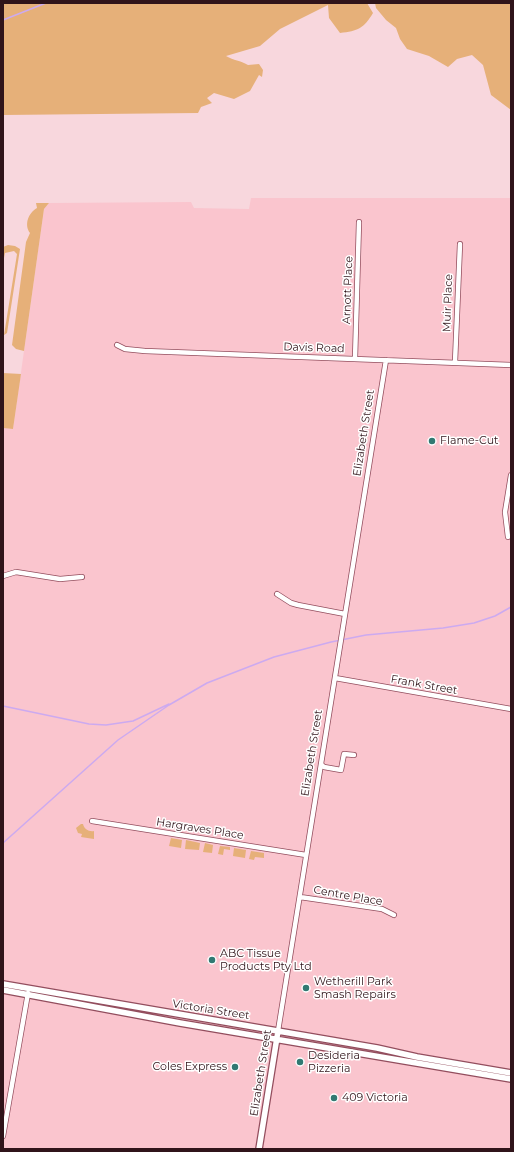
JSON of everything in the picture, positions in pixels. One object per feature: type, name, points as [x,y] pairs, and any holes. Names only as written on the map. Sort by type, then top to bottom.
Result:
[{"type":"main road","name":"Victoria Street","points":[[3,984],[29,992],[276,1039],[511,1079]]},
{"type":"main road","name":"Victoria Street","points":[[3,990],[29,992],[278,1031],[511,1073]]},
{"type":"main road","name":"Elizabeth Street","points":[[259,1149],[278,1031]]},
{"type":"street","name":"Arnott Place","points":[[355,359],[359,222]]},
{"type":"street","name":"Muir Place","points":[[455,362],[460,244]]},
{"type":"street","name":"Davis Road","points":[[117,345],[125,349],[145,351],[511,365]]},
{"type":"street","name":"Elizabeth Street","points":[[278,1031],[386,360]]},
{"type":"street","points":[[508,537],[505,512],[511,475]]},
{"type":"street","points":[[3,576],[16,572],[60,579],[82,577]]},
{"type":"street","points":[[277,594],[291,603],[345,614]]},
{"type":"street","name":"Frank Street","points":[[335,678],[511,709]]},
{"type":"street","points":[[321,764],[324,767],[341,770],[344,754],[354,755]]},
{"type":"street","name":"Hargraves Place","points":[[92,821],[306,855]]},
{"type":"street","name":"Centre Place","points":[[300,897],[382,909],[394,915]]},
{"type":"street","points":[[3,1136],[29,992]]},
{"type":"shaded area","points":[[3,3],[367,3],[373,13],[367,22],[360,28],[340,33],[329,18],[328,5],[280,29],[260,46],[226,56],[248,65],[259,64],[263,70],[262,77],[259,75],[250,91],[234,99],[214,93],[207,98],[212,103],[201,107],[198,113],[3,115]]},
{"type":"shaded area","points":[[375,3],[511,3],[511,110],[491,95],[483,65],[472,55],[457,59],[448,67],[429,56],[407,49],[400,39],[396,28],[386,20],[376,8]]},
{"type":"shaded area","points":[[251,198],[511,198],[511,1149],[3,1149],[3,428],[13,429],[44,209],[49,203],[191,202],[194,208],[249,209]]},
{"type":"shaded area","points":[[36,203],[49,203],[44,209],[24,351],[16,349],[12,345],[26,242],[30,233],[27,223],[31,213],[37,208]]},
{"type":"shaded area","points":[[8,245],[15,246],[20,249],[7,333],[4,335],[17,254],[14,251],[5,253],[3,263],[3,247]]},
{"type":"shaded area","points":[[3,373],[21,374],[13,429],[3,428]]},
{"type":"shaded area","points":[[83,824],[87,830],[94,831],[94,839],[81,837],[82,834],[78,833],[76,828]]},
{"type":"shaded area","points":[[171,838],[182,840],[181,848],[169,846]]},
{"type":"shaded area","points":[[186,840],[200,843],[199,850],[185,849]]},
{"type":"shaded area","points":[[205,843],[213,845],[212,853],[203,852]]},
{"type":"shaded area","points":[[220,846],[230,847],[230,850],[224,849],[223,855],[218,854]]},
{"type":"shaded area","points":[[234,848],[246,850],[245,858],[233,856]]},
{"type":"shaded area","points":[[251,851],[264,853],[264,858],[255,857],[254,860],[249,859]]},
{"type":"waterway","points":[[3,20],[46,3]]},
{"type":"waterway","points":[[3,843],[118,740],[169,705],[207,683],[274,657],[331,642],[366,635],[443,628],[474,623],[495,616],[511,607]]},
{"type":"waterway","points":[[3,706],[89,724],[106,725],[133,721],[169,704]]},
{"type":"place","name":"Flame-Cut","points":[[432,441]]},
{"type":"place","name":"ABC Tissue Products Pty Ltd","points":[[212,960]]},
{"type":"place","name":"Wetherill Park Smash Repairs","points":[[306,988]]},
{"type":"place","name":"Desideria Pizzeria","points":[[300,1062]]},
{"type":"place","name":"Coles Express","points":[[235,1067]]},
{"type":"place","name":"409 Victoria","points":[[334,1098]]}]
